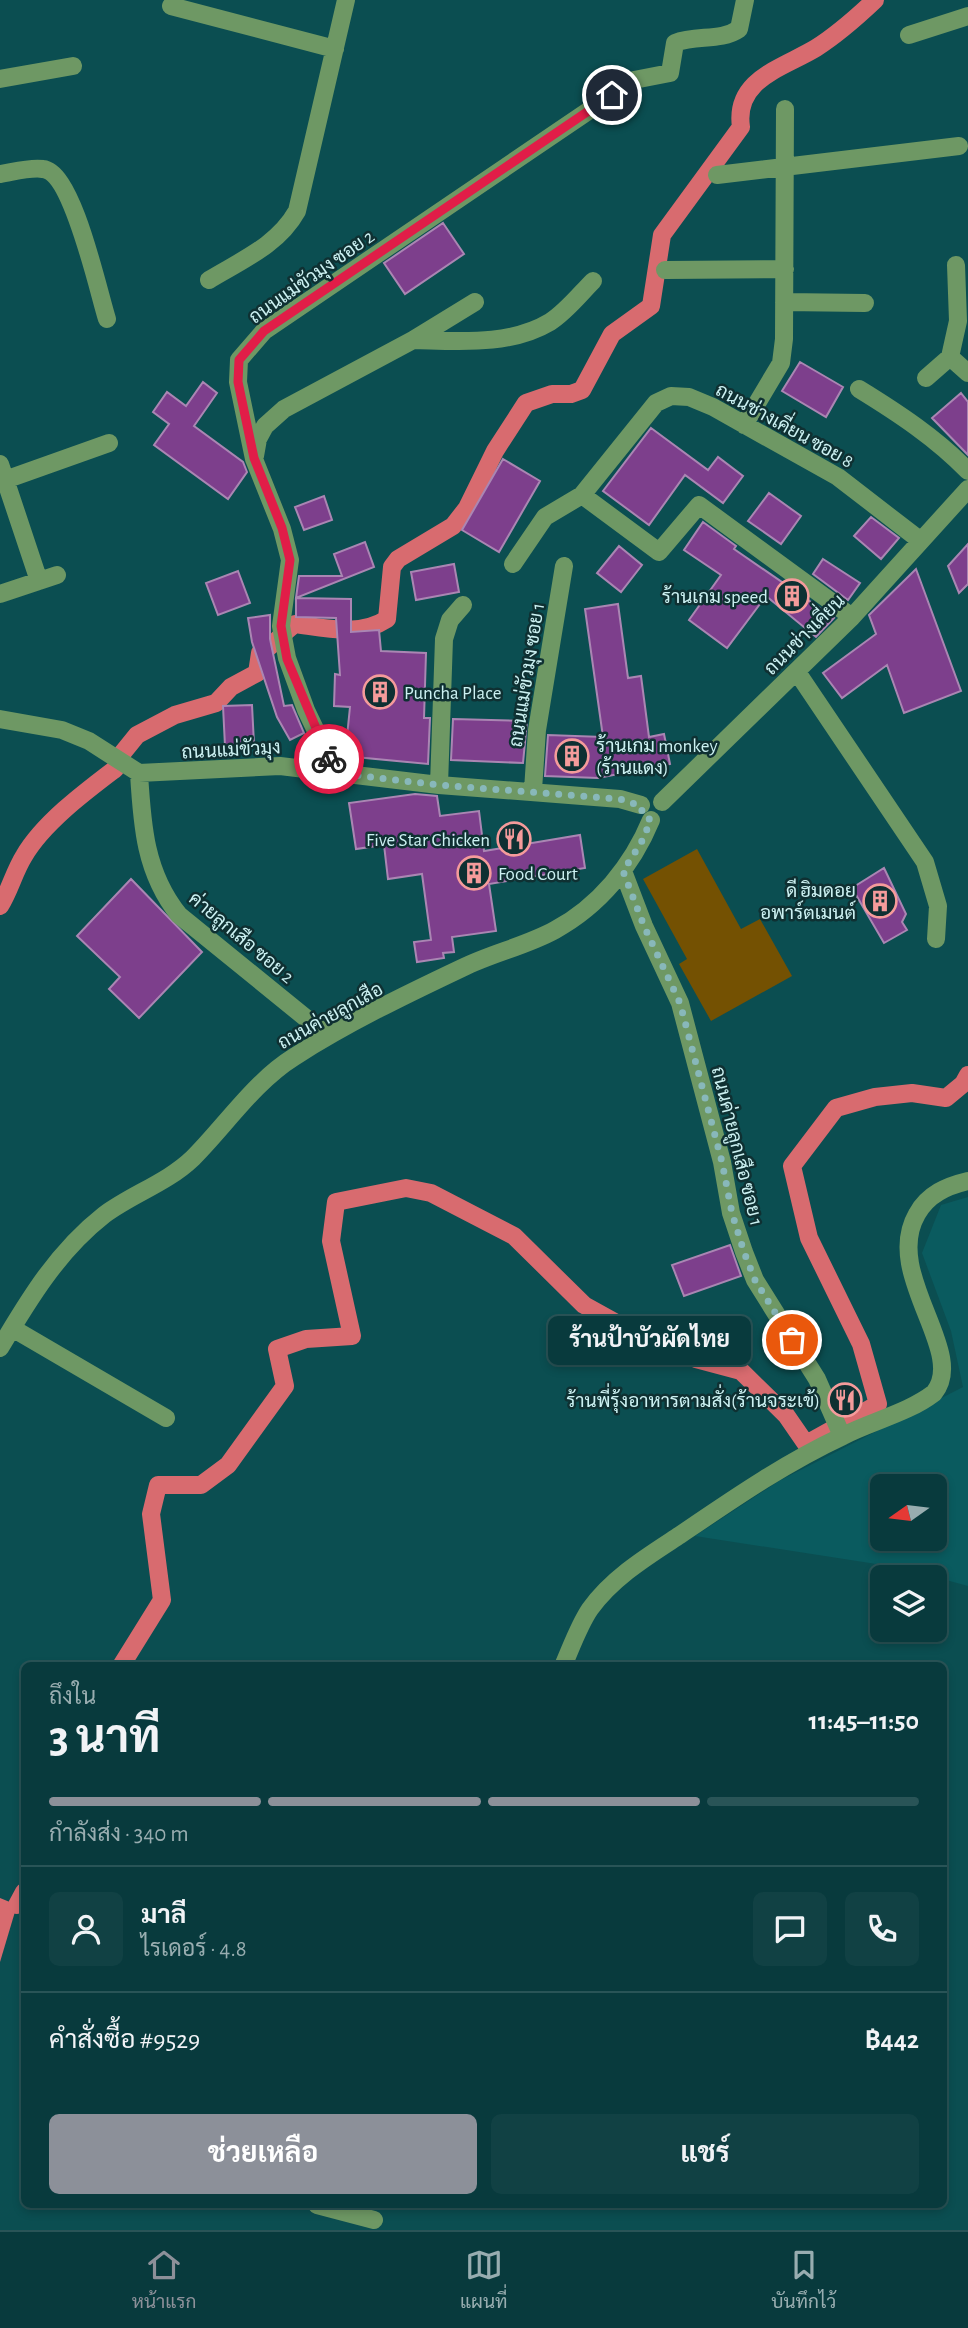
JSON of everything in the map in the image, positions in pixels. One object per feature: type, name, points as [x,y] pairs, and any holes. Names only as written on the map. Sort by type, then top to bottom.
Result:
[{"type":"street","points":[[209,280],[274,241],[288,228],[297,211],[346,0]]},
{"type":"street","name":"ถนนแม่ขัวมุง ซอย 2","points":[[336,773],[306,710],[287,659],[281,626],[290,560],[282,528],[254,458],[238,382],[239,360],[264,331],[634,80],[670,73],[675,43],[689,37],[728,37],[739,29],[745,0]]},
{"type":"street","points":[[171,6],[335,48]]},
{"type":"street","points":[[909,35],[968,16]]},
{"type":"street","points":[[0,79],[73,66]]},
{"type":"street","points":[[744,425],[780,363],[785,269],[785,109]]},
{"type":"street","points":[[717,175],[959,146]]},
{"type":"street","points":[[0,174],[44,169],[60,177],[73,204],[107,319]]},
{"type":"street","points":[[926,378],[950,356],[958,321],[956,265]]},
{"type":"street","points":[[665,270],[785,269]]},
{"type":"street","points":[[413,340],[477,341],[518,336],[552,321],[593,281]]},
{"type":"street","points":[[254,458],[261,432],[284,409],[413,340],[475,302]]},
{"type":"street","points":[[784,302],[865,303]]},
{"type":"street","points":[[950,356],[968,373]]},
{"type":"street","points":[[859,389],[901,415],[949,452],[968,471]]},
{"type":"street","name":"ถนนช่างเคี่ยน ซอย 8","points":[[582,495],[656,403],[671,396],[689,397],[838,477],[921,541]]},
{"type":"street","points":[[38,581],[2,472],[109,443]]},
{"type":"street","name":"ถนนช่างเคี่ยน","points":[[646,813],[652,797],[662,802],[852,617],[968,489]]},
{"type":"street","points":[[513,564],[545,517],[582,495],[659,552],[699,505],[852,617]]},
{"type":"street","name":"ถนนแม่ขัวมุง ซอย 1","points":[[533,790],[537,730],[564,566]]},
{"type":"street","points":[[0,594],[57,575]]},
{"type":"street","points":[[439,785],[444,639],[450,620],[463,605]]},
{"type":"street","points":[[797,672],[925,862],[938,906],[936,939]]},
{"type":"street","points":[[0,719],[62,730],[89,741],[139,773]]},
{"type":"street","name":"ถนนแม่ขัวมุง","points":[[139,773],[280,766],[439,785],[533,790],[620,799],[646,813]]},
{"type":"street","name":"ค่ายลูกเสือ ซอย 2","points":[[139,773],[146,848],[164,896],[179,915],[328,1036]]},
{"type":"street","name":"ถนนค่ายลูกเสือ","points":[[0,1348],[37,1286],[55,1264],[104,1215],[178,1171],[263,1082],[291,1059],[328,1036],[464,967],[554,931],[594,902],[623,871],[641,843],[646,813]]},
{"type":"street","name":"ถนนค่ายลูกเสือ ซอย 1","points":[[623,871],[644,926],[680,1003],[744,1252],[755,1280],[817,1379],[840,1427]]},
{"type":"street","points":[[564,1662],[590,1610],[615,1581],[840,1427],[920,1402],[936,1392],[950,1376],[951,1359],[946,1340],[910,1260],[908,1229],[921,1206],[944,1187],[968,1181]]},
{"type":"street","points":[[12,1328],[166,1418]]},
{"type":"street","points":[[330,2208],[375,2218]]},
{"type":"shaded area","points":[[697,849],[741,929],[760,919],[792,976],[711,1021],[679,964],[687,959],[643,879]]},
{"type":"shaded area","points":[[968,1197],[968,1586],[947,1580],[947,1565],[883,1565],[695,1536],[779,1481],[963,1387],[951,1331],[922,1253],[941,1205]]},
{"type":"shaded area","points":[[0,1898],[17,1905],[0,1962]]},
{"type":"building","points":[[443,223],[464,254],[405,294],[384,263]]},
{"type":"building","points":[[800,362],[843,387],[826,417],[782,391]]},
{"type":"building","points":[[203,382],[217,393],[194,426],[243,462],[247,472],[228,499],[154,445],[169,424],[153,412],[167,392],[186,406]]},
{"type":"building","points":[[961,393],[968,402],[968,455],[932,418]]},
{"type":"building","points":[[651,428],[708,470],[718,457],[743,476],[723,503],[685,475],[649,525],[603,491]]},
{"type":"building","points":[[503,459],[540,481],[499,552],[462,530]]},
{"type":"building","points":[[769,493],[801,516],[781,544],[748,521]]},
{"type":"building","points":[[324,496],[332,520],[304,530],[295,507]]},
{"type":"building","points":[[871,517],[899,538],[881,559],[854,536]]},
{"type":"building","points":[[703,522],[736,546],[734,549],[834,618],[816,637],[766,596],[727,648],[689,620],[721,575],[684,550]]},
{"type":"building","points":[[365,542],[374,567],[296,598],[299,576],[342,576],[334,554]]},
{"type":"building","points":[[968,544],[968,584],[959,593],[948,566]]},
{"type":"building","points":[[619,546],[642,565],[621,592],[597,573]]},
{"type":"building","points":[[823,559],[860,583],[848,600],[813,574]]},
{"type":"building","points":[[454,564],[459,592],[416,600],[411,572]]},
{"type":"building","points":[[916,569],[961,691],[904,713],[887,665],[842,698],[823,673],[876,634],[869,615]]},
{"type":"building","points":[[238,571],[250,603],[218,615],[206,583]]},
{"type":"building","points":[[296,598],[351,599],[351,632],[379,630],[381,651],[426,653],[424,718],[430,718],[428,764],[345,756],[350,707],[334,706],[335,674],[340,675],[336,618],[296,617]]},
{"type":"building","points":[[618,604],[628,678],[641,676],[649,737],[664,734],[670,764],[598,778],[545,776],[548,735],[603,737],[585,609]]},
{"type":"building","points":[[270,615],[270,639],[284,706],[292,705],[304,733],[290,740],[277,717],[252,642],[248,618]]},
{"type":"building","points":[[252,705],[254,744],[225,746],[223,706]]},
{"type":"building","points":[[453,719],[527,721],[523,763],[451,760]]},
{"type":"building","points":[[415,794],[437,796],[440,816],[479,811],[484,851],[580,835],[585,868],[489,884],[496,931],[452,937],[454,952],[443,953],[444,958],[417,962],[414,942],[431,940],[422,874],[388,879],[384,845],[356,849],[349,803]]},
{"type":"building","name":"ดี ฮิมดอย อพาร์ตเมนต์","points":[[884,868],[906,914],[902,922],[907,930],[884,943],[852,888]]},
{"type":"building","points":[[131,879],[202,952],[139,1018],[109,989],[120,977],[77,936]]},
{"type":"building","points":[[730,1245],[741,1276],[684,1296],[672,1265]]},
{"type":"waterway","points":[[120,756],[137,735],[175,715],[216,703],[231,687],[257,673],[260,653],[295,624],[354,630],[377,625],[387,619],[392,567],[398,559],[453,526],[467,508],[495,451],[526,403],[552,394],[571,394],[582,390],[612,334],[651,306],[662,235],[741,127],[741,111],[745,97],[753,86],[776,69],[824,43],[875,0]]},
{"type":"waterway","points":[[0,906],[21,862],[42,832],[66,808],[115,769]]},
{"type":"waterway","points":[[123,1662],[162,1600],[151,1514],[158,1485],[201,1485],[228,1465],[285,1386],[277,1349],[306,1339],[352,1336],[331,1241],[336,1202],[406,1188],[431,1193],[514,1236],[584,1305],[640,1336],[696,1359],[741,1371],[786,1415],[806,1444],[878,1404],[861,1344],[809,1238],[792,1166],[836,1108],[875,1097],[912,1093],[946,1098],[963,1084],[968,1075]]},
{"type":"waterway","points":[[17,1905],[21,1898]]},
{"type":"way so far","points":[[329,759],[336,773],[439,785],[533,790],[620,799],[641,806],[643,816],[651,820],[641,843],[623,871],[644,926],[680,1003],[744,1252],[755,1280],[792,1340]]},
{"type":"place","name":"ร้านเกม speed","points":[[792,596]]},
{"type":"place","name":"Puncha Place","points":[[380,692]]},
{"type":"place","name":"ร้านเกม monkey (ร้านแดง)","points":[[572,756]]},
{"type":"place","name":"Five Star Chicken","points":[[514,839]]},
{"type":"place","name":"Food Court","points":[[474,873]]},
{"type":"place","name":"ดี ฮิมดอย อพาร์ตเมนต์","points":[[880,901]]},
{"type":"place","name":"ร้านป้าบัวผัดไทย","points":[[792,1340]]},
{"type":"place","name":"ร้านพี่รุ้งอาหารตามสั่ง(ร้านจระเข้)","points":[[845,1400]]},
{"type":"route","points":[[329,759],[306,710],[287,659],[281,626],[290,560],[282,528],[254,458],[238,382],[239,360],[249,345],[264,331],[612,95]]}]
